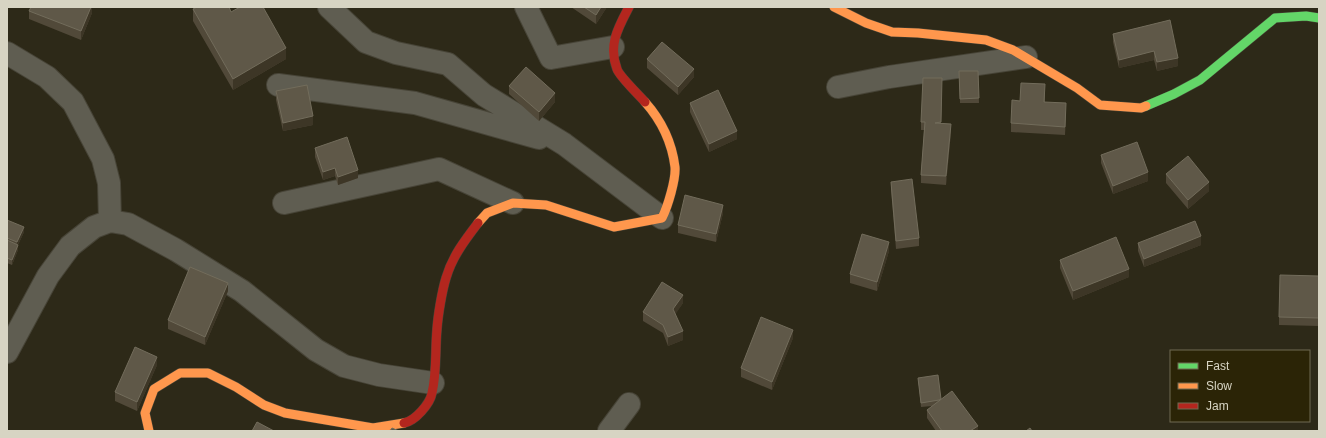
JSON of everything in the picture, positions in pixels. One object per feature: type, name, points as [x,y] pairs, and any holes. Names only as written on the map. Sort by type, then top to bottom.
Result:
[{"type":"street","points":[[329,7],[366,42],[396,53],[448,64],[484,95],[564,144],[662,218]]},
{"type":"street","points":[[526,7],[551,58],[613,47]]},
{"type":"street","points":[[629,7],[617,29],[613,47],[617,70],[655,113],[667,136],[675,168],[669,203],[662,218]]},
{"type":"street","points":[[834,7],[866,23],[892,32],[918,33],[986,40],[1013,50],[1026,57],[1077,88],[1100,106],[1141,108],[1174,94],[1200,80],[1275,18],[1306,16],[1319,18]]},
{"type":"street","points":[[7,53],[47,77],[73,102],[103,159],[109,183],[110,221]]},
{"type":"street","points":[[838,87],[889,77],[1026,57]]},
{"type":"street","points":[[278,85],[415,103],[564,144]]},
{"type":"street","points":[[284,203],[439,169],[513,203],[546,205],[614,228],[662,218]]},
{"type":"street","points":[[149,431],[146,413],[154,389],[180,373],[208,373],[236,387],[264,405],[285,413],[373,428],[408,422],[424,409],[432,394],[437,328],[446,278],[455,256],[466,238],[488,213],[513,203]]},
{"type":"street","points":[[7,352],[48,276],[70,246],[94,227],[110,221],[128,224],[176,250],[242,291],[311,346],[344,366],[379,375],[433,383]]},
{"type":"street","points":[[610,431],[629,404]]},
{"type":"street","points":[[305,416],[324,431]]},
{"type":"building","points":[[31,7],[91,7],[81,31],[29,11]]},
{"type":"building","points":[[197,7],[229,7],[231,12],[240,7],[263,7],[286,48],[233,79],[193,9]]},
{"type":"building","points":[[584,7],[601,7],[596,15]]},
{"type":"building","points":[[1170,20],[1178,58],[1157,62],[1154,51],[1119,60],[1113,34]]},
{"type":"building","points":[[662,42],[694,69],[678,87],[647,59]]},
{"type":"building","points":[[526,67],[555,93],[539,112],[509,86]]},
{"type":"building","points":[[959,71],[978,71],[979,98],[960,99]]},
{"type":"building","points":[[923,78],[942,78],[941,122],[935,123],[951,124],[946,176],[921,175],[925,122],[921,122]]},
{"type":"building","points":[[1021,83],[1045,84],[1044,102],[1066,103],[1065,127],[1011,123],[1012,100],[1020,101]]},
{"type":"building","points":[[307,85],[313,116],[283,123],[276,91]]},
{"type":"building","points":[[718,90],[737,131],[709,144],[690,103]]},
{"type":"building","points":[[347,137],[358,170],[338,177],[335,168],[323,172],[315,148]]},
{"type":"building","points":[[1137,142],[1148,172],[1113,186],[1101,155]]},
{"type":"building","points":[[1188,156],[1209,182],[1188,200],[1166,174]]},
{"type":"building","points":[[912,179],[919,238],[896,241],[891,182]]},
{"type":"building","points":[[685,195],[723,205],[716,234],[678,225]]},
{"type":"building","points":[[7,220],[24,227],[17,242],[7,238]]},
{"type":"building","points":[[1195,221],[1201,236],[1144,259],[1138,243]]},
{"type":"building","points":[[862,234],[889,242],[877,282],[850,274]]},
{"type":"building","points":[[1116,237],[1129,269],[1073,291],[1060,260]]},
{"type":"building","points":[[7,240],[18,245],[12,260],[7,258]]},
{"type":"building","points":[[190,267],[228,283],[205,337],[168,320]]},
{"type":"building","points":[[1280,275],[1319,276],[1319,318],[1279,317]]},
{"type":"building","points":[[662,282],[683,295],[673,309],[683,331],[668,337],[663,325],[643,312]]},
{"type":"building","points":[[761,317],[793,330],[772,382],[741,368]]},
{"type":"building","points":[[135,347],[157,357],[137,402],[115,392]]},
{"type":"building","points":[[938,375],[941,399],[921,403],[918,378]]},
{"type":"building","points":[[952,391],[978,426],[970,431],[942,431],[927,410]]},
{"type":"building","points":[[257,422],[274,431],[252,431]]},
{"type":"building","points":[[392,428],[399,431],[390,431]]},
{"type":"traffic: fast","points":[[1146,106],[1174,94],[1200,80],[1275,18],[1306,16],[1319,18]]},
{"type":"traffic: slow","points":[[834,7],[866,23],[892,32],[918,33],[986,40],[1013,50],[1077,88],[1100,105],[1141,108],[1146,106]]},
{"type":"traffic: slow","points":[[478,223],[487,213],[513,203],[546,205],[614,227],[662,218],[667,207],[674,178],[674,158],[661,124],[645,102]]},
{"type":"traffic: slow","points":[[149,431],[145,413],[154,389],[180,373],[208,373],[236,387],[264,405],[285,413],[373,428],[404,423]]},
{"type":"traffic: jam","points":[[629,7],[621,22],[614,44],[614,60],[621,76],[645,102]]},
{"type":"traffic: jam","points":[[404,423],[417,416],[431,397],[435,377],[438,317],[445,283],[455,256],[478,223]]}]
